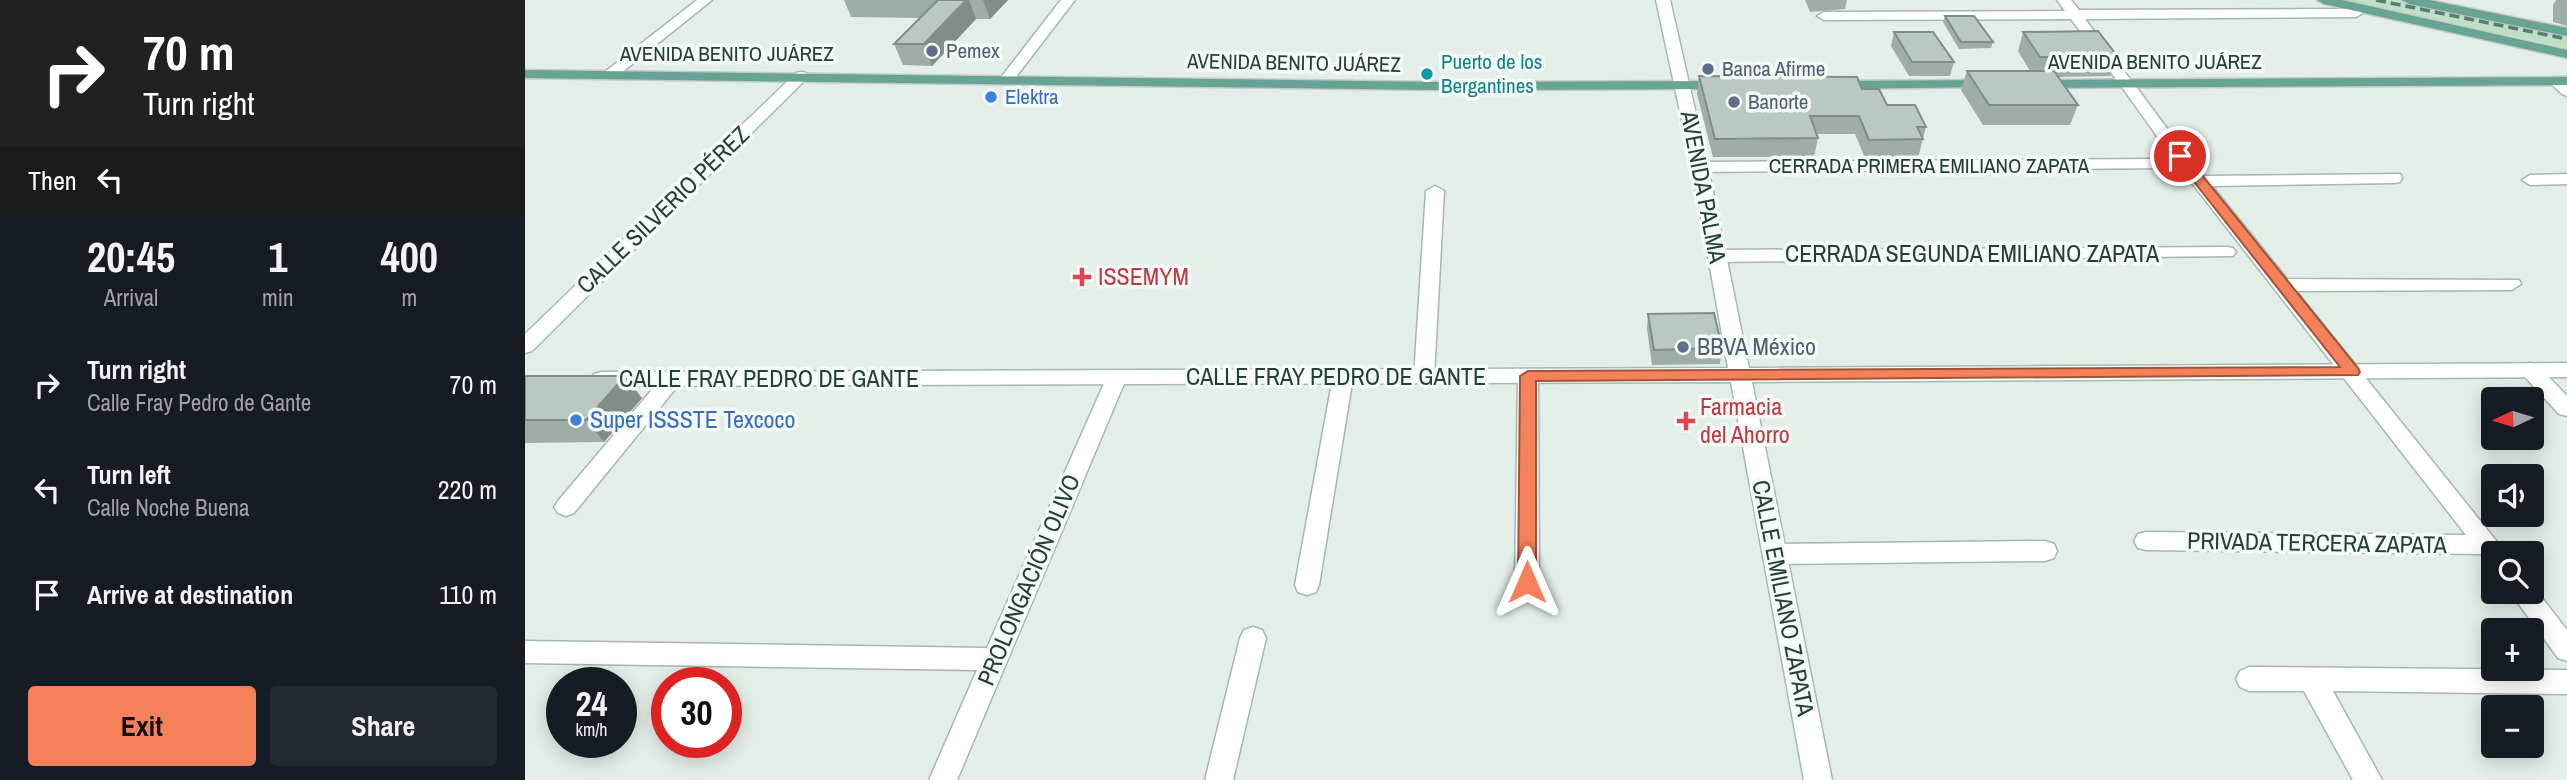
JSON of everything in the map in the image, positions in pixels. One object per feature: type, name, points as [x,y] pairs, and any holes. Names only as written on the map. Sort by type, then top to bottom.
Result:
[{"type":"main road","points":[[2324,0],[2567,54]]},
{"type":"main road","points":[[2409,0],[2567,32]]},
{"type":"main road","name":"AVENIDA BENITO JUÁREZ","points":[[525,74],[1392,86],[1738,85]]},
{"type":"main road","name":"AVENIDA BENITO JUÁREZ","points":[[1822,85],[2563,84]]},
{"type":"street","points":[[611,74],[705,0]]},
{"type":"street","points":[[1007,79],[1068,0]]},
{"type":"street","name":"AVENIDA PALMA","points":[[1663,0],[1700,167],[1740,374]]},
{"type":"street","points":[[2064,0],[2199,181],[2485,541]]},
{"type":"street","points":[[1824,16],[2076,17],[2356,13]]},
{"type":"street","name":"CALLE SILVERIO PÉREZ","points":[[525,346],[801,76]]},
{"type":"street","name":"CERRADA PRIMERA EMILIANO ZAPATA","points":[[1700,167],[2159,164]]},
{"type":"street","points":[[2199,181],[2394,178]]},
{"type":"street","points":[[2530,180],[2567,179]]},
{"type":"street","points":[[1424,377],[1435,191]]},
{"type":"street","name":"CERRADA SEGUNDA EMILIANO ZAPATA","points":[[1716,256],[2227,252]]},
{"type":"street","points":[[2283,285],[2512,284]]},
{"type":"street","points":[[2529,370],[2567,409]]},
{"type":"street","name":"CALLE FRAY PEDRO DE GANTE","points":[[579,379],[1116,379],[2567,370]]},
{"type":"street","name":"CALLE EMILIANO ZAPATA","points":[[1740,374],[1818,780]]},
{"type":"street","points":[[1527,582],[1528,376]]},
{"type":"street","points":[[1307,585],[1343,377]]},
{"type":"street","points":[[566,507],[673,379]]},
{"type":"street","name":"PROLONGACIÓN OLIVO","points":[[943,780],[1116,379]]},
{"type":"street","name":"PRIVADA TERCERA ZAPATA","points":[[2147,541],[2481,549]]},
{"type":"street","points":[[1775,554],[2045,551]]},
{"type":"street","points":[[2532,604],[2567,650]]},
{"type":"street","points":[[1220,780],[1252,638]]},
{"type":"street","points":[[525,652],[995,659]]},
{"type":"street","points":[[2249,679],[2567,682]]},
{"type":"street","points":[[2312,680],[2368,780]]},
{"type":"green space","points":[[2344,0],[2400,0],[2567,34],[2567,48]]},
{"type":"building","points":[[938,0],[966,0],[924,44],[894,44]]},
{"type":"building","points":[[1945,16],[1974,16],[1993,42],[1961,42]]},
{"type":"building","points":[[2098,31],[2118,57],[2040,57],[2023,32]]},
{"type":"building","points":[[1894,32],[1933,32],[1954,62],[1912,62]]},
{"type":"building","points":[[1967,71],[2054,71],[2078,105],[1989,105]]},
{"type":"building","points":[[1699,76],[1857,77],[1862,89],[1879,89],[1887,105],[1915,105],[1926,127],[1917,127],[1923,139],[1869,140],[1859,116],[1810,116],[1818,138],[1715,139]]},
{"type":"building","points":[[1714,313],[1722,348],[1654,350],[1648,314]]},
{"type":"building","points":[[525,376],[625,376],[586,420],[525,420]]},
{"type":"railway","points":[[2376,0],[2567,39]]},
{"type":"place","name":"Pemex","points":[[932,51]]},
{"type":"place","name":"Banca Afirme","points":[[1708,69]]},
{"type":"place","name":"Puerto de los Bergantines","points":[[1427,74]]},
{"type":"place","name":"Elektra","points":[[991,97]]},
{"type":"place","name":"Banorte","points":[[1734,102]]},
{"type":"place","name":"ISSEMYM","points":[[1082,277]]},
{"type":"place","name":"BBVA México","points":[[1683,347]]},
{"type":"place","name":"Super ISSSTE Texcoco","points":[[576,420]]},
{"type":"place","name":"Farmacia del Ahorro","points":[[1686,421]]},
{"type":"route","points":[[1527,582],[1528,376],[2352,372],[2180,156]]}]
